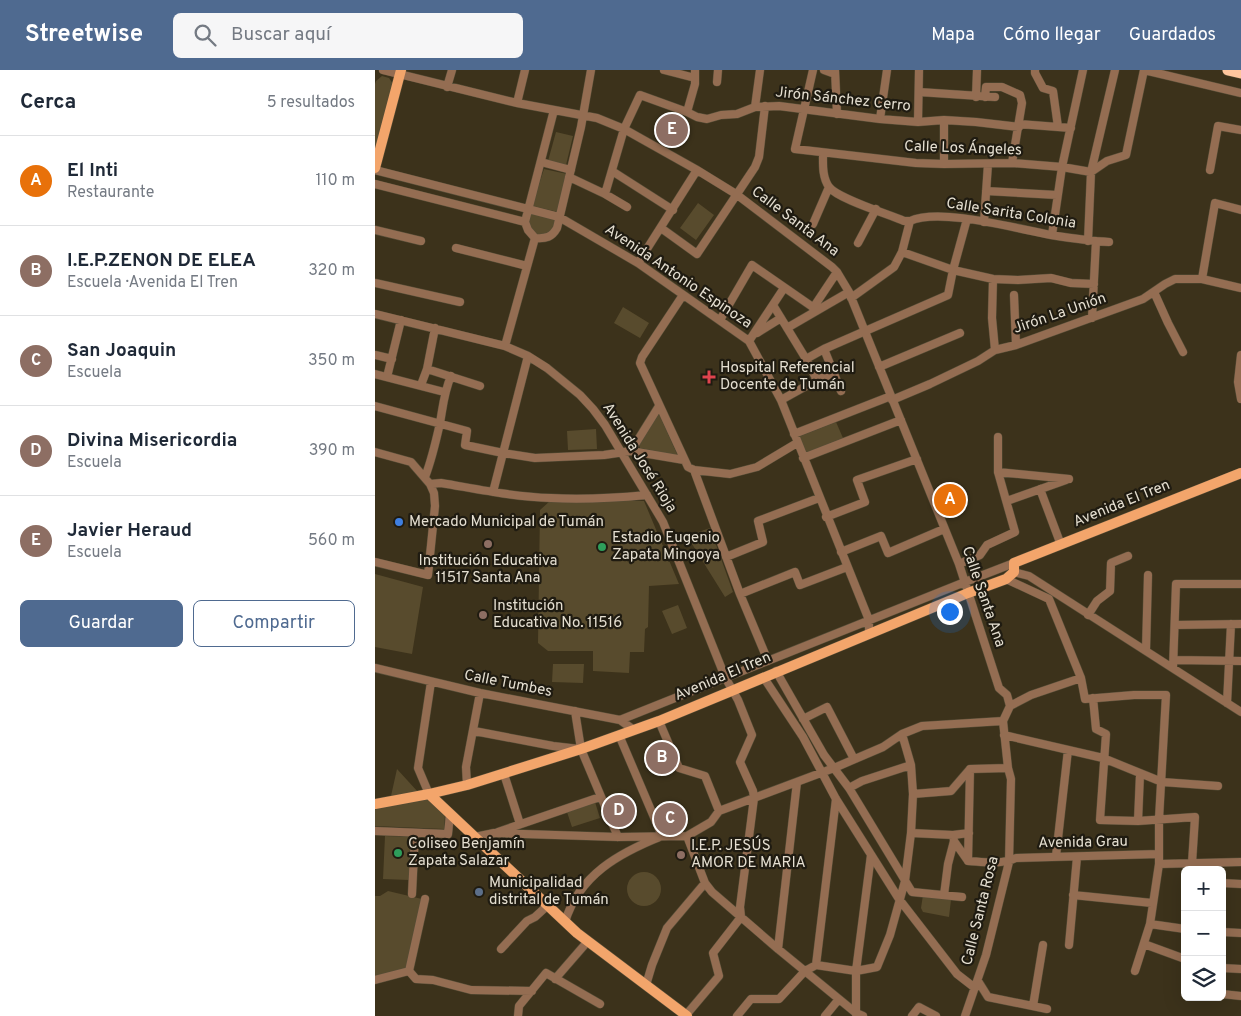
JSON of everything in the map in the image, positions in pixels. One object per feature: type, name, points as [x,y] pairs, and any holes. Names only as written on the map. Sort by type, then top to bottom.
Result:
[{"type":"highway","points":[[1228,70],[1241,73]]},
{"type":"main road","points":[[375,169],[400,72]]},
{"type":"main road","name":"Avenida El Tren","points":[[375,804],[429,794],[505,774],[659,721],[968,593],[1061,545],[1241,473]]},
{"type":"main road","points":[[429,794],[565,922],[686,1016]]},
{"type":"street","name":"Calle Santa Ana","points":[[383,70],[400,72],[447,87],[517,103],[597,118],[624,129],[736,194],[837,272],[850,295],[959,564],[999,688],[1007,695],[1010,706]]},
{"type":"street","points":[[447,87],[452,70]]},
{"type":"street","points":[[517,103],[525,70]]},
{"type":"street","points":[[554,110],[525,222],[528,230],[535,238],[548,238],[557,228],[591,70]]},
{"type":"street","points":[[665,70],[695,74],[687,112]]},
{"type":"street","points":[[717,82],[718,70]]},
{"type":"street","points":[[755,107],[760,70]]},
{"type":"street","points":[[803,109],[813,70]]},
{"type":"street","points":[[824,70],[835,72],[837,114]]},
{"type":"street","points":[[880,119],[887,70]]},
{"type":"street","points":[[918,122],[919,70]]},
{"type":"street","points":[[977,70],[977,97]]},
{"type":"street","points":[[1035,70],[1043,88],[1053,91],[1057,127]]},
{"type":"street","points":[[1052,235],[1062,167],[1083,70]]},
{"type":"street","points":[[1092,318],[1091,172],[1115,70]]},
{"type":"street","points":[[1091,172],[1107,161],[1126,155],[1144,70],[1241,93]]},
{"type":"street","points":[[985,97],[987,87],[1002,87],[1020,95],[1022,103],[1013,163]]},
{"type":"street","name":"Jirón Sánchez Cerro","points":[[919,92],[995,97]]},
{"type":"street","name":"Jirón Sánchez Cerro","points":[[624,129],[640,94],[687,112],[697,118],[707,119],[721,115],[737,114],[755,107],[779,106],[918,122],[944,120],[1071,128]]},
{"type":"street","points":[[661,228],[697,254],[755,167],[759,157],[765,106]]},
{"type":"street","name":"Calle Los Ángeles","points":[[803,109],[795,149],[944,164],[1013,163],[1062,167],[1091,172]]},
{"type":"street","points":[[944,120],[944,164]]},
{"type":"street","points":[[1210,170],[1218,126],[1241,130]]},
{"type":"street","points":[[605,194],[624,129]]},
{"type":"street","points":[[787,328],[815,309],[850,295],[894,267],[902,252],[910,221],[904,221],[839,196],[829,187],[823,174],[823,153]]},
{"type":"street","points":[[541,162],[570,173],[627,207]]},
{"type":"street","points":[[984,222],[988,164]]},
{"type":"street","name":"Avenida Antonio Espinoza","points":[[375,169],[559,216],[638,263],[720,320],[751,338],[781,400],[826,517],[869,620],[869,633]]},
{"type":"street","points":[[638,263],[697,170]]},
{"type":"street","points":[[612,171],[673,210]]},
{"type":"street","points":[[375,184],[525,222]]},
{"type":"street","points":[[813,224],[829,187]]},
{"type":"street","points":[[986,191],[1057,195]]},
{"type":"street","points":[[1202,279],[1215,203],[1241,210]]},
{"type":"street","points":[[858,243],[876,209]]},
{"type":"street","name":"Calle Sarita Colonia","points":[[910,221],[938,215],[1052,235],[1109,242]]},
{"type":"street","points":[[806,359],[824,349],[948,295],[967,219]]},
{"type":"street","points":[[375,230],[421,241]]},
{"type":"street","points":[[505,346],[535,238]]},
{"type":"street","points":[[456,248],[527,266]]},
{"type":"street","points":[[902,252],[953,270],[993,279],[1051,278],[1093,284]]},
{"type":"street","points":[[720,320],[752,265],[815,309]]},
{"type":"street","points":[[815,309],[837,272]]},
{"type":"street","points":[[993,279],[992,318],[995,350]]},
{"type":"street","name":"Jirón La Unión","points":[[794,434],[930,384],[995,350],[1016,345],[1143,299],[1175,279],[1202,279],[1241,288]]},
{"type":"street","points":[[375,283],[460,302]]},
{"type":"street","points":[[751,338],[784,288]]},
{"type":"street","points":[[1154,292],[1183,352]]},
{"type":"street","points":[[683,295],[642,357],[640,363],[689,466],[768,661]]},
{"type":"street","points":[[1014,295],[1016,345]]},
{"type":"street","points":[[773,305],[817,380]]},
{"type":"street","name":"Avenida José Rioja","points":[[375,314],[505,346],[528,356],[547,368],[580,394],[593,409],[663,522],[725,677],[731,691],[738,700],[752,735],[740,762],[753,791],[754,798]]},
{"type":"street","points":[[751,338],[781,318]]},
{"type":"street","points":[[387,377],[401,320]]},
{"type":"street","points":[[421,385],[427,369],[435,328]]},
{"type":"street","points":[[879,367],[960,333]]},
{"type":"street","points":[[824,349],[841,391]]},
{"type":"street","points":[[375,355],[392,359]]},
{"type":"street","points":[[1241,355],[1239,382],[1241,399]]},
{"type":"street","points":[[493,492],[528,356]]},
{"type":"street","points":[[427,369],[480,386]]},
{"type":"street","points":[[781,400],[834,373]]},
{"type":"street","points":[[375,374],[444,392]]},
{"type":"street","points":[[428,480],[440,423],[444,392],[451,376]]},
{"type":"street","points":[[375,406],[467,431],[465,445],[503,454],[535,458],[604,455],[631,451],[730,474],[757,467],[797,443]]},
{"type":"street","points":[[631,451],[659,406]]},
{"type":"street","points":[[803,458],[901,420]]},
{"type":"street","points":[[959,564],[980,555],[987,545],[1015,532],[998,472],[998,437]]},
{"type":"street","points":[[375,452],[411,462],[428,480],[434,493],[435,506],[428,575],[375,562]]},
{"type":"street","points":[[826,517],[865,502],[857,480],[917,459]]},
{"type":"street","points":[[998,472],[1069,479],[1007,501]]},
{"type":"street","points":[[428,480],[493,492],[551,498],[612,498],[647,495]]},
{"type":"street","points":[[1040,490],[1061,545]]},
{"type":"street","points":[[726,557],[763,542],[757,521],[819,498]]},
{"type":"street","points":[[841,552],[881,536],[888,553],[944,529]]},
{"type":"street","points":[[1088,615],[1097,601],[1110,591],[1111,563],[1128,556]]},
{"type":"street","points":[[740,594],[795,572],[800,585],[847,567]]},
{"type":"street","points":[[1011,571],[1029,576],[1088,615],[1146,650],[1174,664],[1241,712]]},
{"type":"street","points":[[1011,571],[1049,599],[1081,678],[1085,699],[1134,694],[1166,695],[1162,743],[1159,864],[1150,924],[1135,971]]},
{"type":"street","name":"Avenida El Tren","points":[[619,720],[965,582],[1011,571]]},
{"type":"street","points":[[1146,650],[1148,575]]},
{"type":"street","points":[[1174,664],[1176,584],[1241,584]]},
{"type":"street","points":[[1227,703],[1231,660],[1231,624]]},
{"type":"street","points":[[1175,625],[1241,624]]},
{"type":"street","points":[[1174,664],[1241,660]]},
{"type":"street","name":"Calle Tumbes","points":[[375,668],[431,682],[619,720],[634,730]]},
{"type":"street","points":[[776,672],[824,755],[849,788],[911,892],[962,897]]},
{"type":"street","points":[[764,678],[803,738],[836,799],[899,898],[957,974],[976,984],[988,997],[1047,1009]]},
{"type":"street","points":[[494,833],[687,836],[711,822],[719,811],[834,768],[883,747],[902,734],[922,726],[1003,721],[1010,706],[1031,695],[1081,678]]},
{"type":"street","points":[[429,794],[418,768],[431,682]]},
{"type":"street","points":[[467,785],[466,767],[480,692]]},
{"type":"street","points":[[1093,698],[1096,729],[1106,734],[1100,820],[1138,821],[1195,817],[1193,863]]},
{"type":"street","points":[[803,719],[827,708],[854,759]]},
{"type":"street","points":[[575,711],[581,749],[600,798],[618,836]]},
{"type":"street","points":[[659,721],[679,768],[705,776],[719,811]]},
{"type":"street","name":"Calle Santa Rosa","points":[[965,1016],[986,956],[1009,862],[1011,779],[1003,721]]},
{"type":"street","points":[[474,731],[553,746],[581,749]]},
{"type":"street","points":[[737,1016],[751,999],[779,999],[805,971],[816,965],[856,972],[877,967],[890,935],[905,880],[911,833],[913,794],[911,765],[902,734]]},
{"type":"street","points":[[619,735],[662,836]]},
{"type":"street","points":[[1004,735],[1103,758],[1162,782],[1218,786]]},
{"type":"street","points":[[1056,856],[1068,750]]},
{"type":"street","points":[[849,788],[862,781],[911,765]]},
{"type":"street","points":[[913,794],[951,791],[970,770],[1008,768]]},
{"type":"street","points":[[968,861],[970,770]]},
{"type":"street","points":[[505,774],[520,824]]},
{"type":"street","points":[[1138,821],[1140,774]]},
{"type":"street","points":[[778,949],[797,782]]},
{"type":"street","points":[[475,837],[494,833],[600,798]]},
{"type":"street","points":[[686,1016],[719,976],[713,953],[741,917],[739,907],[754,798]]},
{"type":"street","points":[[816,965],[836,799]]},
{"type":"street","points":[[375,831],[448,834],[450,814]]},
{"type":"street","points":[[412,894],[415,833]]},
{"type":"street","points":[[911,833],[954,838],[969,833]]},
{"type":"street","points":[[565,922],[572,903],[580,890],[607,863],[632,848],[662,836]]},
{"type":"street","points":[[687,836],[705,883],[712,892],[858,1015]]},
{"type":"street","points":[[954,838],[968,861]]},
{"type":"street","points":[[944,895],[954,838]]},
{"type":"street","name":"Avenida Grau","points":[[968,861],[996,863],[1009,862],[1016,858],[1159,854]]},
{"type":"street","points":[[858,1015],[856,972],[871,855]]},
{"type":"street","points":[[1069,945],[1077,857]]},
{"type":"street","points":[[1159,864],[1241,862]]},
{"type":"street","points":[[646,985],[667,928],[705,883]]},
{"type":"street","points":[[1226,883],[1241,884]]},
{"type":"street","points":[[1073,895],[1152,903]]},
{"type":"street","points":[[409,972],[425,898]]},
{"type":"street","points":[[501,949],[527,921],[535,917],[547,906]]},
{"type":"street","points":[[1150,924],[1181,928]]},
{"type":"street","points":[[1226,932],[1241,933]]},
{"type":"street","points":[[555,979],[588,941]]},
{"type":"street","points":[[1144,944],[1181,958]]},
{"type":"street","points":[[1033,1006],[1043,945]]},
{"type":"street","points":[[1226,968],[1241,969]]},
{"type":"street","points":[[375,980],[409,972]]},
{"type":"street","points":[[409,972],[416,979],[433,980],[471,990],[532,991]]},
{"type":"street","points":[[518,1016],[519,1006],[547,973],[599,1004]]},
{"type":"street","points":[[1226,994],[1241,996]]},
{"type":"street","points":[[825,1016],[839,999]]},
{"type":"street","points":[[912,1016],[919,1007],[936,1016]]},
{"type":"shaded area","points":[[382,76],[389,78],[393,84],[375,159],[375,84]]},
{"type":"shaded area","points":[[556,132],[573,136],[566,165],[548,161]]},
{"type":"shaded area","points":[[544,169],[567,174],[558,212],[532,206]]},
{"type":"shaded area","points":[[698,203],[714,215],[696,240],[680,228]]},
{"type":"shaded area","points":[[531,213],[556,219],[554,228],[547,235],[536,235],[528,224]]},
{"type":"shaded area","points":[[623,307],[649,323],[640,338],[614,323]]},
{"type":"shaded area","points":[[659,414],[676,455],[640,448],[639,444]]},
{"type":"shaded area","points":[[836,422],[843,438],[804,454],[798,437]]},
{"type":"shaded area","points":[[596,429],[597,449],[568,450],[567,431]]},
{"type":"shaded area","name":"Estadio Eugenio Zapata Mingoya","points":[[550,501],[644,501],[679,584],[649,586],[648,627],[645,629],[644,652],[630,652],[629,673],[593,671],[593,651],[548,651],[538,643],[540,510]]},
{"type":"shaded area","points":[[710,528],[733,592],[725,597],[687,536]]},
{"type":"shaded area","points":[[375,574],[423,587],[412,654],[375,647]]},
{"type":"shaded area","points":[[678,605],[687,628],[672,634],[662,611]]},
{"type":"shaded area","points":[[553,664],[584,664],[583,683],[552,682]]},
{"type":"shaded area","points":[[397,769],[418,792],[391,796]]},
{"type":"shaded area","points":[[428,799],[445,815],[444,829],[375,826],[375,808]]},
{"type":"shaded area","points":[[595,802],[600,818],[572,827],[567,812]]},
{"type":"shaded area","name":"Coliseo Benjamín Zapata Salazar","points":[[385,836],[410,837],[412,839],[409,880],[383,879]]},
{"type":"shaded area","points":[[644,872],[651,873],[656,877],[660,882],[660,896],[656,901],[651,905],[644,906],[637,905],[632,901],[628,896],[627,889],[628,882],[632,877],[637,873]]},
{"type":"shaded area","points":[[388,891],[422,899],[406,969],[375,977],[375,896],[380,896]]},
{"type":"shaded area","points":[[923,895],[951,900],[949,917],[923,912],[921,908]]},
{"type":"place","name":"Javier Heraud","points":[[672,130]]},
{"type":"place","name":"Hospital Referencial Docente de Tumán","points":[[709,377]]},
{"type":"place","name":"El Inti","points":[[950,500]]},
{"type":"place","name":"Mercado Municipal de Tumán","points":[[399,522]]},
{"type":"place","name":"Institución Educativa 11517 Santa Ana","points":[[488,544]]},
{"type":"place","name":"Estadio Eugenio Zapata Mingoya","points":[[602,547]]},
{"type":"place","name":"Institución Educativa No. 11516","points":[[483,615]]},
{"type":"place","name":"I.E.P.ZENON DE ELEA","points":[[662,758]]},
{"type":"place","name":"Divina Misericordia","points":[[619,811]]},
{"type":"place","name":"San Joaquin","points":[[670,819]]},
{"type":"place","name":"Coliseo Benjamín Zapata Salazar","points":[[398,853]]},
{"type":"place","name":"I.E.P. JESÚS AMOR DE MARIA","points":[[681,855]]},
{"type":"place","name":"Municipalidad distrital de Tumán","points":[[479,892]]}]
